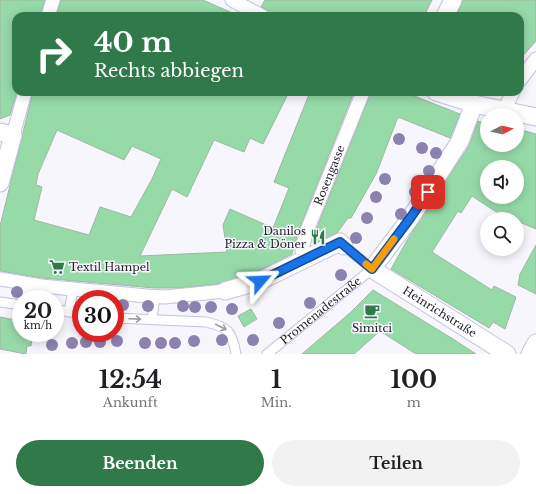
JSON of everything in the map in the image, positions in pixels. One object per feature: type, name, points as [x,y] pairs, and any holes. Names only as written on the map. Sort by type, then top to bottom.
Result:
[{"type":"street","points":[[49,12],[53,0]]},
{"type":"street","points":[[232,0],[255,12]]},
{"type":"street","points":[[447,12],[454,0]]},
{"type":"street","points":[[524,75],[536,59]]},
{"type":"street","points":[[0,183],[6,134],[23,96]]},
{"type":"street","name":"Rosengasse","points":[[304,259],[302,250],[306,233],[361,96]]},
{"type":"street","points":[[449,96],[474,104],[494,108]]},
{"type":"street","points":[[505,108],[510,96]]},
{"type":"street","name":"Promenadestraße","points":[[372,269],[411,217],[460,141],[474,104]]},
{"type":"street","points":[[524,114],[536,117]]},
{"type":"street","points":[[124,294],[165,296],[225,291],[260,281],[340,242],[344,246]]},
{"type":"street","name":"Heinrichstraße","points":[[372,269],[507,354]]},
{"type":"street","points":[[0,279],[72,290]]},
{"type":"street","points":[[530,354],[536,343]]},
{"type":"lane","points":[[344,246],[372,269]]},
{"type":"lane","name":"Promenadestraße","points":[[267,354],[372,269]]},
{"type":"lane","points":[[27,290],[28,284]]},
{"type":"lane","points":[[69,312],[72,290]]},
{"type":"lane","points":[[152,319],[155,296]]},
{"type":"lane","points":[[0,302],[12,304]]},
{"type":"lane","points":[[64,311],[72,312]]},
{"type":"lane","points":[[124,317],[206,322],[220,325],[226,328],[231,336],[236,354]]},
{"type":"building","points":[[0,0],[45,0],[41,12],[12,12],[12,96],[16,96],[10,115],[0,119]]},
{"type":"building","points":[[61,0],[203,0],[230,12],[57,12]]},
{"type":"building","points":[[265,0],[432,0],[426,12],[269,12],[261,7]]},
{"type":"building","points":[[463,0],[536,0],[536,41],[524,54],[524,12],[458,12]]},
{"type":"building","points":[[32,96],[287,96],[263,144],[250,138],[244,152],[214,140],[187,197],[172,189],[140,256],[227,252],[223,225],[230,209],[273,228],[289,188],[274,182],[308,96],[352,96],[299,230],[292,254],[256,272],[218,284],[177,288],[154,288],[42,278],[0,271],[0,226]],"holes":[[[57,130],[124,160],[132,146],[161,159],[131,217],[100,207],[89,235],[34,220],[42,187],[36,185],[38,174]]]},
{"type":"building","points":[[369,96],[414,96],[460,114],[450,138],[398,117],[376,174],[351,218],[348,218],[337,233],[314,244],[312,242]]},
{"type":"building","points":[[478,121],[480,122],[480,152],[524,152],[524,131],[536,134],[536,229],[524,224],[524,212],[496,212],[484,204],[524,204],[524,160],[480,160],[480,201],[472,196],[461,213],[458,211],[432,252],[492,290],[494,286],[516,297],[505,329],[493,322],[489,328],[391,269],[409,237],[469,146]]},
{"type":"building","points":[[536,245],[536,294],[518,285],[520,274]]},
{"type":"building","points":[[373,290],[476,354],[416,354],[380,331],[354,354],[302,354],[351,312]]},
{"type":"building","points":[[251,309],[257,319],[244,327],[238,316]]},
{"type":"building","points":[[0,317],[12,319],[12,342],[32,342],[31,346],[27,346],[26,354],[0,349]]},
{"type":"slow traffic","points":[[366,264],[372,269],[394,239]]},
{"type":"place","name":"Danilos Pizza & Döner","points":[[318,237]]},
{"type":"place","name":"Textil Hampel","points":[[57,267]]},
{"type":"place","name":"Simitci","points":[[372,311]]},
{"type":"route","points":[[260,281],[340,242],[372,269],[428,192]]}]
